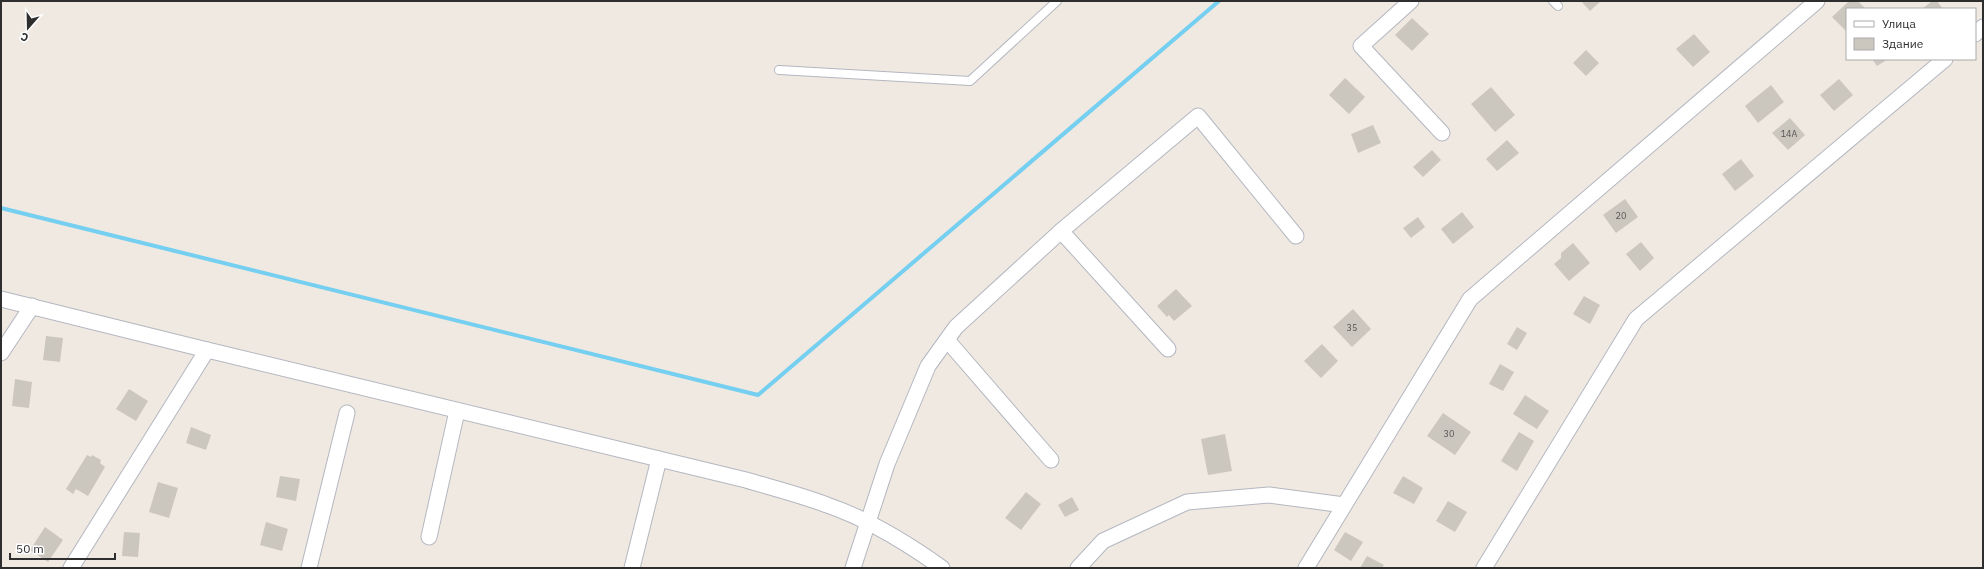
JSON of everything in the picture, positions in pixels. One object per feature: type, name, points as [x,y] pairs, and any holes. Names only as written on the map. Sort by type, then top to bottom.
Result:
[{"type":"street","points":[[1411,1],[1361,46],[1442,133]]},
{"type":"street","points":[[1306,568],[1470,299],[1817,1]]},
{"type":"street","points":[[1484,568],[1636,319],[1945,60]]},
{"type":"street","points":[[853,568],[887,464],[928,366],[956,328],[1061,232],[1198,116],[1296,236]]},
{"type":"street","points":[[1061,232],[1168,349]]},
{"type":"street","points":[[1,298],[207,350],[746,480],[829,505],[912,547],[942,568]]},
{"type":"street","points":[[1,353],[32,306]]},
{"type":"street","points":[[947,340],[1051,460]]},
{"type":"street","points":[[71,568],[207,350]]},
{"type":"street","points":[[429,537],[457,411]]},
{"type":"street","points":[[309,568],[347,413]]},
{"type":"street","points":[[632,568],[659,459]]},
{"type":"street","points":[[1078,568],[1103,541],[1187,502],[1269,495],[1344,504]]},
{"type":"lane","points":[[779,70],[970,80],[1057,1]]},
{"type":"building","points":[[1581,1],[1601,1],[1590,11]]},
{"type":"building","points":[[1849,1],[1858,1],[1865,8],[1846,8],[1846,31],[1832,17]]},
{"type":"building","points":[[1932,1],[1937,1],[1942,8],[1923,8]]},
{"type":"building","points":[[1412,18],[1429,34],[1412,51],[1395,35]]},
{"type":"building","points":[[1694,34],[1710,52],[1693,67],[1676,49]]},
{"type":"building","points":[[1586,50],[1599,63],[1586,76],[1573,63]]},
{"type":"building","points":[[1873,60],[1886,60],[1877,66]]},
{"type":"building","points":[[1345,78],[1365,97],[1349,114],[1329,95]]},
{"type":"building","points":[[1839,79],[1853,95],[1834,111],[1820,95]]},
{"type":"building","points":[[1771,85],[1784,102],[1758,123],[1745,106]]},
{"type":"building","points":[[1491,87],[1515,115],[1495,132],[1471,104]]},
{"type":"building","points":[[1790,118],[1805,135],[1788,150],[1772,133]]},
{"type":"building","points":[[1373,125],[1381,143],[1358,153],[1351,134]]},
{"type":"building","points":[[1507,140],[1519,153],[1497,171],[1486,159]]},
{"type":"building","points":[[1432,150],[1441,160],[1423,177],[1413,167]]},
{"type":"building","points":[[1741,159],[1754,176],[1735,191],[1722,174]]},
{"type":"building","points":[[1625,199],[1638,217],[1616,233],[1603,215]]},
{"type":"building","points":[[1462,212],[1474,227],[1453,244],[1441,229]]},
{"type":"building","points":[[1418,217],[1425,227],[1411,238],[1403,228]]},
{"type":"building","points":[[1641,242],[1654,258],[1640,271],[1626,254]]},
{"type":"building","points":[[1573,243],[1590,263],[1569,281],[1554,264],[1561,258],[1561,253]]},
{"type":"building","points":[[1176,289],[1192,306],[1174,321],[1169,315],[1167,317],[1157,306]]},
{"type":"building","points":[[1584,296],[1600,305],[1590,324],[1573,314]]},
{"type":"building","points":[[1353,309],[1371,329],[1352,347],[1333,327]]},
{"type":"building","points":[[1517,327],[1527,333],[1517,350],[1507,344]]},
{"type":"building","points":[[46,336],[63,338],[60,362],[43,360]]},
{"type":"building","points":[[1322,344],[1338,361],[1321,378],[1304,361]]},
{"type":"building","points":[[1500,364],[1514,372],[1503,391],[1489,384]]},
{"type":"building","points":[[15,379],[32,382],[29,408],[12,406]]},
{"type":"building","points":[[129,389],[148,401],[136,421],[116,409]]},
{"type":"building","points":[[1525,395],[1549,411],[1537,429],[1513,414]]},
{"type":"building","points":[[1443,413],[1471,432],[1455,455],[1427,436]]},
{"type":"building","points":[[191,427],[211,435],[206,450],[186,443]]},
{"type":"building","points":[[1519,432],[1534,441],[1517,471],[1501,461]]},
{"type":"building","points":[[1225,434],[1232,471],[1208,475],[1201,439]]},
{"type":"building","points":[[87,455],[91,457],[92,455],[101,460],[100,463],[105,467],[88,496],[76,489],[73,494],[66,489]]},
{"type":"building","points":[[280,476],[300,479],[296,501],[276,497]]},
{"type":"building","points":[[1403,476],[1423,488],[1414,504],[1393,493]]},
{"type":"building","points":[[158,482],[178,488],[169,518],[149,512]]},
{"type":"building","points":[[1026,492],[1041,504],[1021,530],[1005,518]]},
{"type":"building","points":[[1072,497],[1079,510],[1065,517],[1058,505]]},
{"type":"building","points":[[1448,501],[1467,512],[1455,532],[1436,521]]},
{"type":"building","points":[[266,522],[288,529],[282,551],[260,545]]},
{"type":"building","points":[[45,527],[63,540],[48,562],[30,550]]},
{"type":"building","points":[[124,532],[140,533],[138,557],[122,556]]},
{"type":"building","points":[[1345,532],[1363,542],[1351,561],[1334,550]]},
{"type":"building","points":[[1367,556],[1384,565],[1382,568],[1360,568]]},
{"type":"waterway","points":[[1,208],[758,395],[1219,1]]}]
